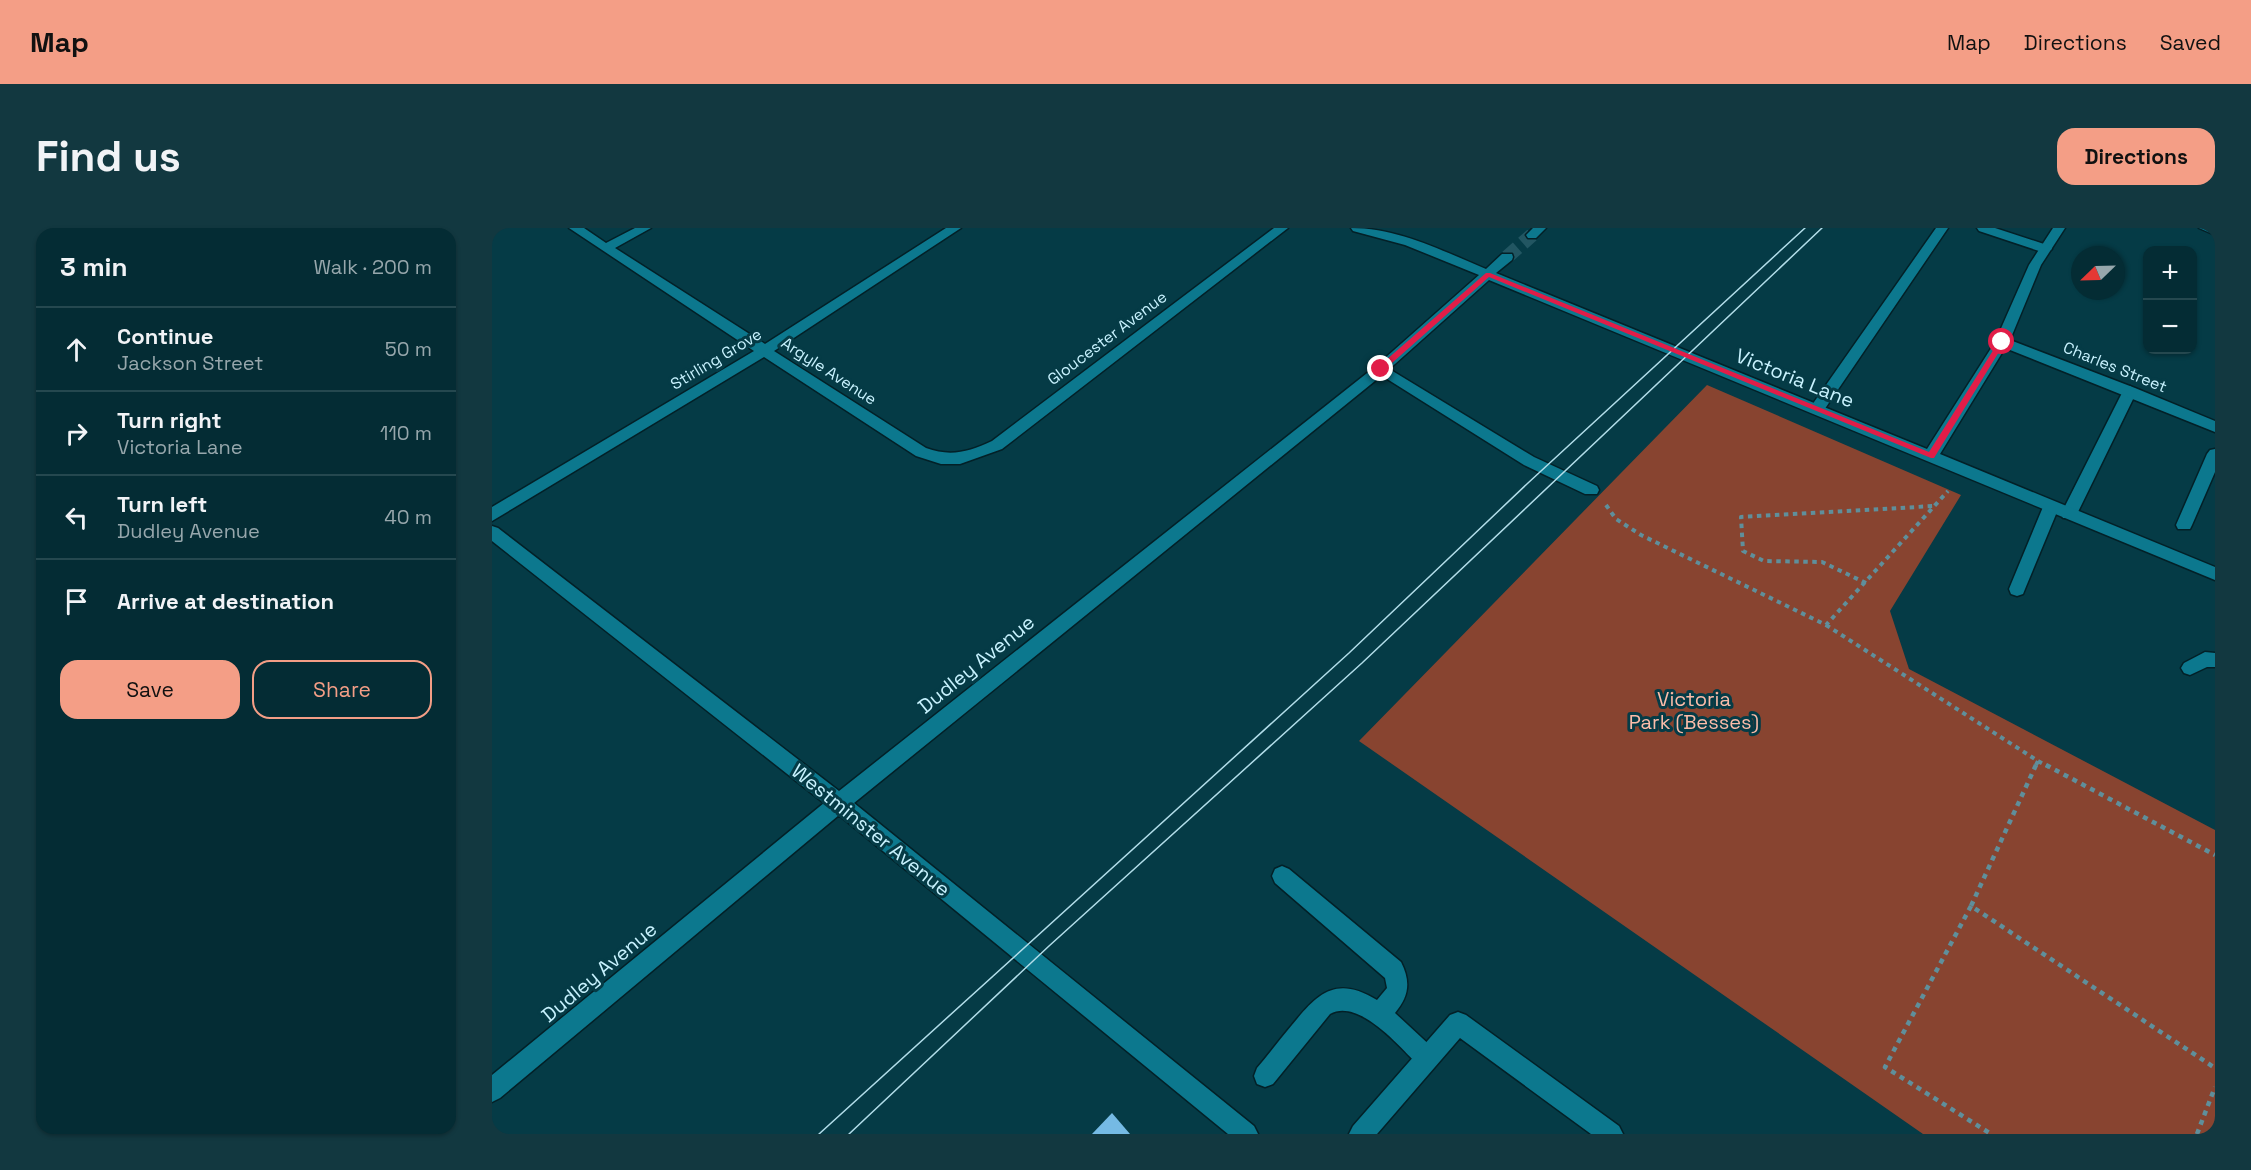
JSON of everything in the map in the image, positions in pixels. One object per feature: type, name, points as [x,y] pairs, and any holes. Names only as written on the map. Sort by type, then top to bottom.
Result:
[{"type":"street","name":"Argyle Avenue","points":[[575,228],[921,452],[946,460]]},
{"type":"street","points":[[607,247],[645,228]]},
{"type":"street","name":"Stirling Grove","points":[[492,515],[764,351],[955,228]]},
{"type":"street","name":"Gloucester Avenue","points":[[946,460],[970,457],[997,445],[1282,228]]},
{"type":"street","name":"Victoria Lane","points":[[1357,228],[1409,242],[2215,574]]},
{"type":"street","points":[[1817,409],[1942,228]]},
{"type":"street","points":[[1983,228],[2046,249]]},
{"type":"street","points":[[1931,456],[2002,342],[2036,265],[2059,228]]},
{"type":"street","points":[[2205,228],[2215,231]]},
{"type":"street","name":"Dudley Avenue","points":[[492,1089],[838,803],[1381,369],[1507,257]]},
{"type":"street","name":"Charles Street","points":[[2002,342],[2130,391],[2215,427]]},
{"type":"street","points":[[1381,369],[1528,461],[1591,490]]},
{"type":"street","points":[[2069,514],[2130,391]]},
{"type":"street","points":[[2184,525],[2215,454]]},
{"type":"street","points":[[2017,589],[2051,507]]},
{"type":"street","name":"Westminster Avenue","points":[[492,532],[838,803],[1246,1134]]},
{"type":"street","points":[[2190,668],[2205,659],[2215,660]]},
{"type":"street","points":[[1282,876],[1394,970],[1399,984],[1397,995],[1378,1015]]},
{"type":"street","points":[[1265,1076],[1326,1002],[1350,998],[1359,1001],[1378,1015],[1427,1058]]},
{"type":"street","points":[[1361,1134],[1458,1023],[1611,1134]]},
{"type":"path","points":[[1826,625],[1965,471]]},
{"type":"path","points":[[1591,490],[1601,498],[1616,519],[1641,535],[1826,625],[2038,761],[2215,855]]},
{"type":"path","points":[[1866,583],[1822,562],[1764,561],[1743,551],[1741,517],[1935,506]]},
{"type":"path","points":[[1991,1134],[1885,1067],[1971,906],[2038,761]]},
{"type":"path","points":[[1971,906],[2215,1068]]},
{"type":"path","points":[[2197,1134],[2215,1087]]},
{"type":"green space","name":"Victoria Park (Besses)","points":[[1707,385],[1961,495],[1890,611],[1909,669],[2215,830],[2215,1134],[1923,1134],[1359,741]]},
{"type":"building","points":[[1112,1113],[1130,1134],[1092,1134]]},
{"type":"tunnel","points":[[1507,257],[1532,235]]},
{"type":"tram line","points":[[819,1134],[1349,653],[1528,483],[1805,228]]},
{"type":"tram line","points":[[849,1134],[1049,946],[1362,663],[1822,228]]},
{"type":"route","points":[[1381,369],[1488,274],[1931,456],[2002,342]]}]
